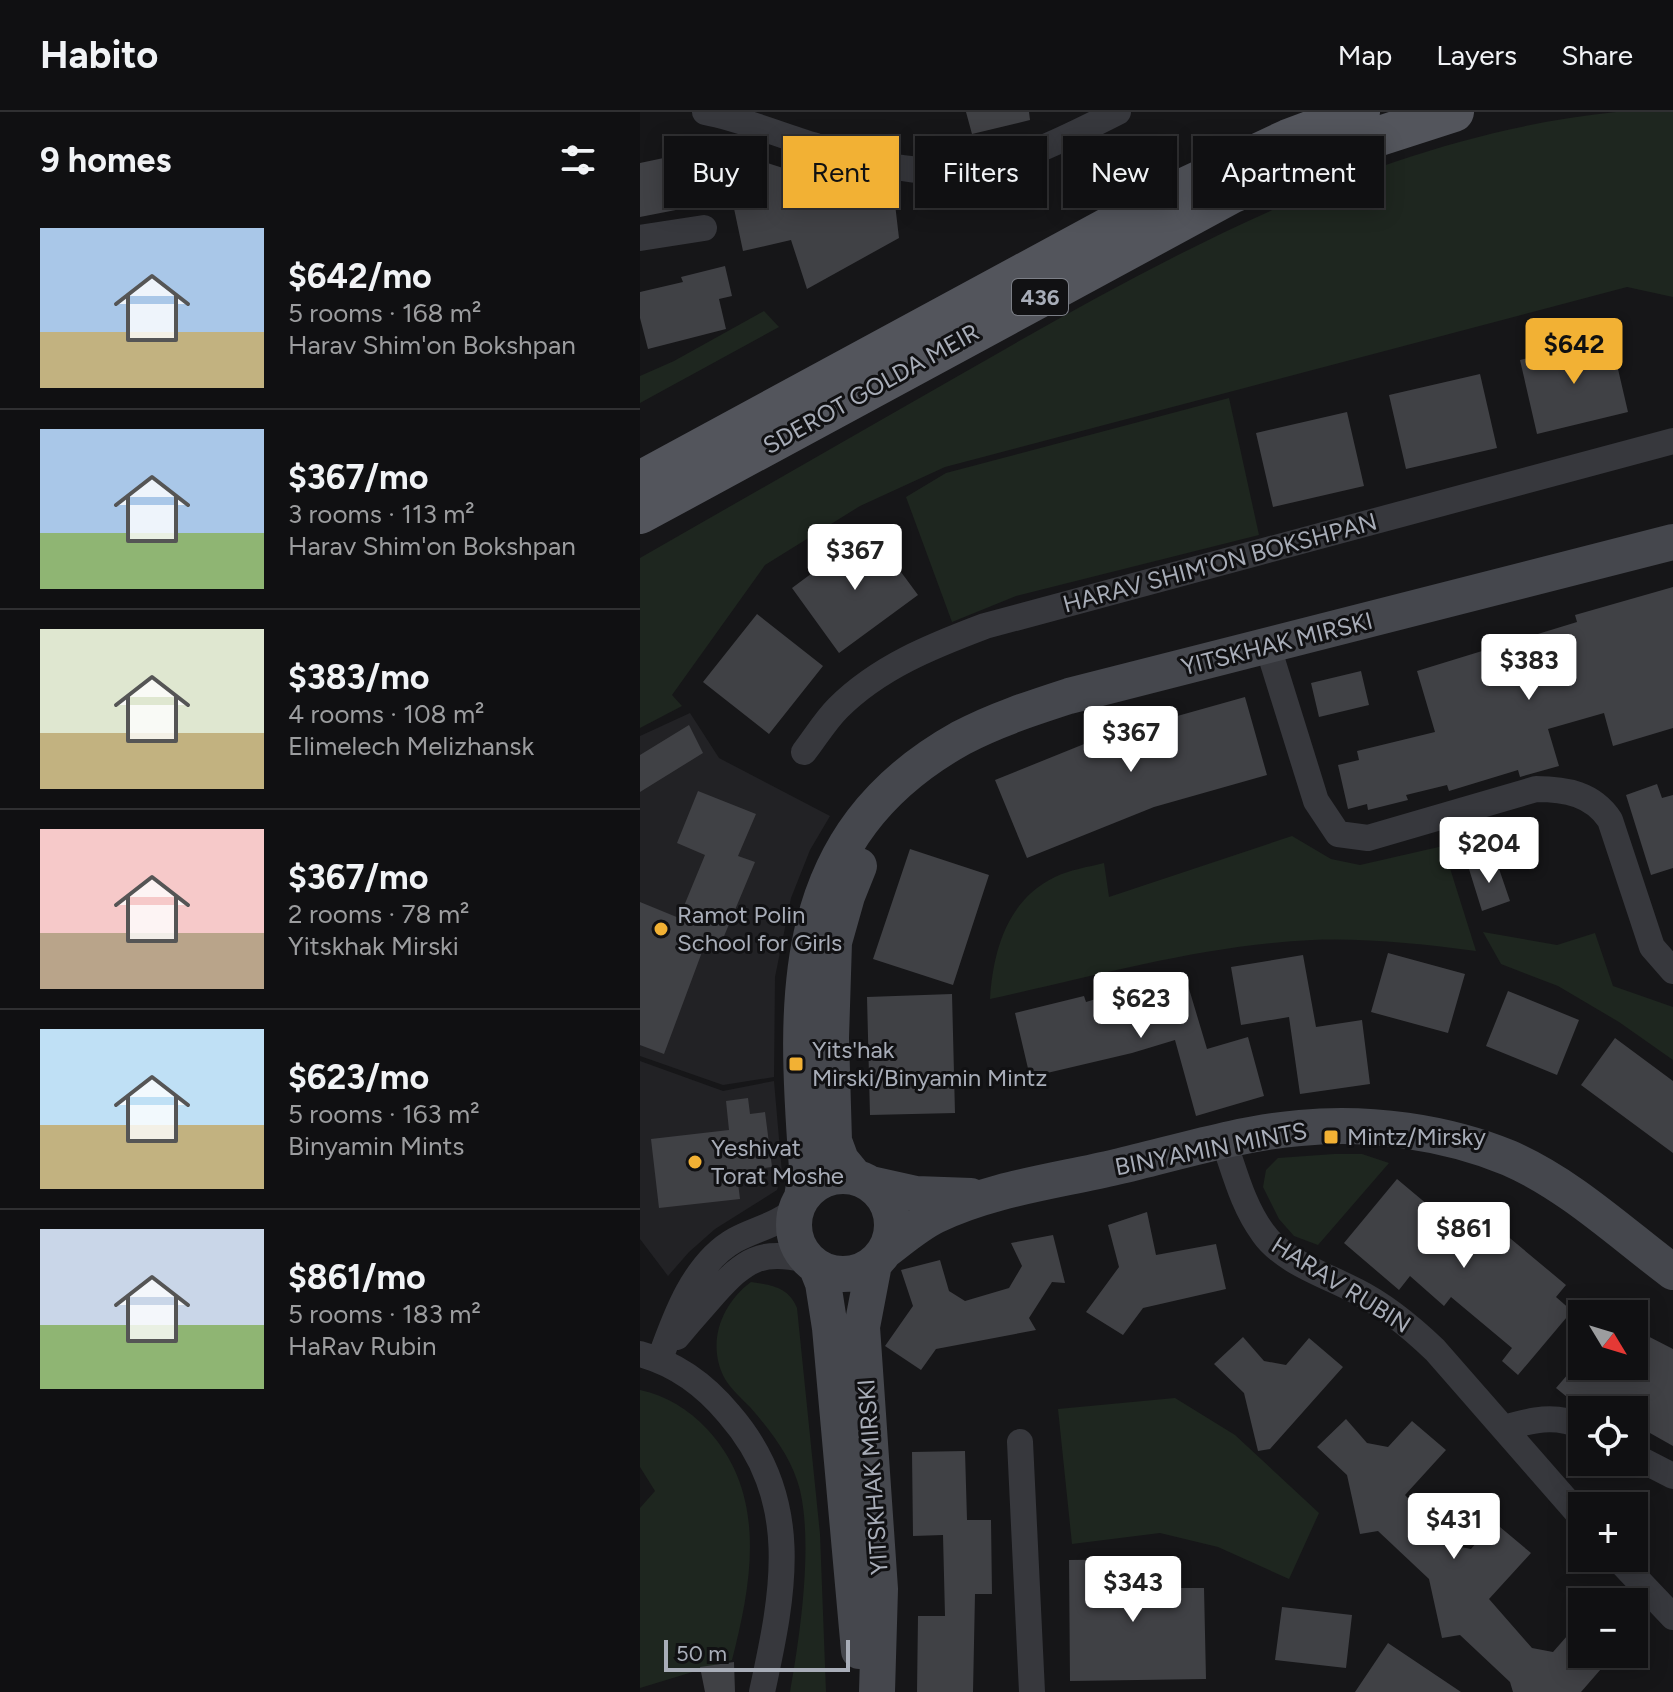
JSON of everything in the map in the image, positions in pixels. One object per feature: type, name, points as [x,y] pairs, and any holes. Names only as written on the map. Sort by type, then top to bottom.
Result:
[{"type":"main road","name":"SDEROT GOLDA MEIR","points":[[640,481],[1162,198],[1288,139],[1360,112]]},
{"type":"main road","name":"SDEROT GOLDA MEIR","points":[[640,514],[1233,193],[1330,152],[1454,112]]},
{"type":"street","points":[[705,112],[860,160],[939,173],[1004,164],[1047,148],[1118,112]]},
{"type":"street","points":[[640,238],[704,228]]},
{"type":"street","name":"HARAV SHIM'ON BOKSHPAN","points":[[804,752],[837,709],[868,683],[903,661],[985,626],[1673,441]]},
{"type":"street","name":"YITSKHAK MIRSKI","points":[[799,1203],[807,1168],[802,986],[815,912],[847,843],[898,784],[942,750],[1009,717],[1069,696],[1673,542]]},
{"type":"street","points":[[1268,647],[1316,801],[1338,834],[1368,838],[1536,789],[1558,789],[1581,796],[1600,805],[1610,820],[1652,947],[1673,971]]},
{"type":"street","name":"YITSKHAK MIRSKI","points":[[863,1181],[841,1160],[834,1141],[831,1038],[834,942],[847,896],[898,784]]},
{"type":"street","name":"BINYAMIN MINTS","points":[[879,1257],[934,1216],[1000,1194],[1300,1127],[1365,1127],[1436,1137],[1510,1159],[1574,1197],[1673,1272]]},
{"type":"street","name":"HARAV RUBIN","points":[[1224,1142],[1250,1212],[1265,1236],[1319,1274],[1356,1291],[1409,1325],[1568,1502]]},
{"type":"street","points":[[826,1179],[863,1181],[889,1208],[891,1237],[879,1257],[846,1275],[773,1255],[760,1257],[740,1267],[686,1327],[650,1357],[711,1260],[738,1238],[774,1224],[826,1179]]},
{"type":"street","name":"BINYAMIN MINTS","points":[[863,1181],[946,1197],[1000,1194]]},
{"type":"street","points":[[799,1203],[794,1236],[812,1264]]},
{"type":"street","name":"YITSKHAK MIRSKI","points":[[877,1692],[880,1589],[862,1327],[879,1257]]},
{"type":"street","name":"YITSKHAK MIRSKI","points":[[812,1264],[826,1299],[863,1692]]},
{"type":"street","points":[[650,1357],[699,1382],[740,1426],[755,1449],[779,1510],[781,1585],[762,1692]]},
{"type":"street","points":[[1504,1428],[1536,1419],[1559,1418],[1568,1421]]},
{"type":"street","points":[[1020,1442],[1032,1692]]},
{"type":"street","points":[[1648,1463],[1673,1476]]},
{"type":"street","points":[[1630,1572],[1673,1617]]},
{"type":"shaded area","points":[[1616,112],[1673,112],[1673,297],[1627,287],[945,467],[860,506],[765,565],[672,695],[682,706],[640,728],[640,558],[1041,329],[1198,245],[1278,208],[1384,208],[1384,166],[1444,146],[1529,125]]},
{"type":"shaded area","points":[[764,311],[779,327],[640,403],[640,376],[674,361]]},
{"type":"shaded area","points":[[1229,398],[1259,535],[1016,596],[952,622],[906,497],[946,473]]},
{"type":"shaded area","points":[[690,713],[719,758],[830,816],[810,850],[791,898],[775,977],[774,1077],[723,1085],[640,1056],[640,736]]},
{"type":"shaded area","points":[[1292,836],[1331,859],[1360,865],[1443,846],[1476,951],[1353,940],[1271,943],[1190,955],[990,999],[999,945],[1014,913],[1025,899],[1055,877],[1104,863],[1109,897]]},
{"type":"shaded area","points":[[1483,932],[1557,945],[1595,933],[1613,986],[1673,1007],[1673,1060],[1619,1022],[1558,986],[1501,964]]},
{"type":"shaded area","points":[[640,1061],[723,1091],[774,1081],[782,1173],[777,1190],[715,1229],[668,1276],[640,1239]]},
{"type":"shaded area","points":[[1362,1154],[1389,1163],[1318,1245],[1294,1236],[1279,1219],[1263,1187],[1266,1170],[1278,1158]]},
{"type":"shaded area","points":[[751,1282],[784,1291],[797,1308],[820,1534],[826,1692],[790,1692],[805,1564],[804,1512],[800,1490],[786,1456],[773,1435],[733,1390],[719,1366],[717,1339],[720,1326],[732,1302]]},
{"type":"shaded area","points":[[640,1390],[685,1409],[707,1429],[726,1454],[747,1510],[750,1540],[745,1600],[732,1660],[640,1688],[640,1508],[655,1491],[640,1467]]},
{"type":"shaded area","points":[[1175,1398],[1235,1435],[1319,1513],[1289,1579],[1218,1547],[1160,1533],[1072,1544],[1058,1409]]},
{"type":"building","points":[[966,112],[1029,112],[1030,120],[972,134]]},
{"type":"building","points":[[664,158],[664,208],[686,208],[640,217],[640,163]]},
{"type":"building","points":[[767,163],[783,168],[783,208],[895,208],[899,238],[807,289],[791,240],[743,251],[734,208],[767,208]]},
{"type":"building","points":[[725,266],[732,296],[719,299],[726,329],[648,349],[640,318],[640,292],[683,282],[681,277]]},
{"type":"building","points":[[1611,339],[1628,412],[1537,434],[1520,360]]},
{"type":"building","points":[[1480,374],[1497,448],[1406,469],[1389,395]]},
{"type":"building","points":[[1347,412],[1364,486],[1273,507],[1256,433]]},
{"type":"building","points":[[870,530],[918,595],[839,653],[792,588]]},
{"type":"building","points":[[1673,587],[1673,728],[1613,746],[1604,713],[1548,729],[1559,766],[1520,777],[1518,770],[1449,791],[1447,785],[1406,795],[1408,800],[1368,810],[1367,804],[1348,809],[1338,765],[1359,760],[1357,751],[1435,732],[1417,671],[1577,622],[1575,615]]},
{"type":"building","points":[[757,614],[823,666],[769,734],[703,682]]},
{"type":"building","points":[[1361,671],[1369,705],[1319,717],[1311,683]]},
{"type":"building","points":[[1245,697],[1267,775],[1154,807],[1027,858],[995,780],[1099,738]]},
{"type":"building","points":[[689,725],[703,753],[640,792],[640,755]]},
{"type":"building","points":[[1657,784],[1662,798],[1673,795],[1673,868],[1651,875],[1626,795]]},
{"type":"building","points":[[698,791],[756,814],[738,856],[755,862],[722,941],[708,936],[664,1054],[640,1045],[640,902],[679,918],[705,855],[677,843]]},
{"type":"building","points":[[910,849],[989,875],[953,985],[873,959]]},
{"type":"building","points":[[1496,860],[1510,901],[1482,911],[1469,869]]},
{"type":"building","points":[[1388,953],[1465,974],[1448,1033],[1371,1012]]},
{"type":"building","points":[[1303,955],[1316,1027],[1362,1020],[1370,1084],[1300,1094],[1289,1017],[1241,1025],[1231,967]]},
{"type":"building","points":[[1184,972],[1207,1049],[1248,1037],[1264,1096],[1196,1116],[1175,1040],[1030,1077],[1015,1013],[1084,996],[1086,1002]]},
{"type":"building","points":[[1508,991],[1579,1020],[1557,1075],[1486,1046]]},
{"type":"building","points":[[952,994],[955,1113],[870,1115],[867,997]]},
{"type":"building","points":[[1615,1038],[1673,1081],[1673,1153],[1581,1085]]},
{"type":"building","points":[[748,1098],[750,1114],[765,1112],[772,1167],[748,1170],[749,1181],[738,1183],[740,1199],[659,1208],[651,1139],[729,1130],[726,1101]]},
{"type":"building","points":[[1397,1179],[1453,1226],[1464,1213],[1498,1242],[1505,1234],[1566,1285],[1556,1297],[1568,1308],[1568,1316],[1518,1375],[1502,1361],[1512,1348],[1451,1297],[1444,1306],[1410,1276],[1399,1290],[1344,1243]]},
{"type":"building","points":[[1147,1212],[1156,1255],[1216,1244],[1226,1289],[1143,1308],[1123,1335],[1086,1312],[1119,1267],[1108,1225]]},
{"type":"building","points":[[1053,1235],[1065,1283],[1052,1282],[1029,1318],[1036,1330],[936,1349],[921,1370],[885,1346],[913,1306],[901,1270],[940,1260],[949,1291],[965,1301],[1009,1288],[1022,1266],[1011,1243]]},
{"type":"building","points":[[1648,1336],[1673,1349],[1673,1446],[1648,1432],[1648,1396],[1568,1398],[1556,1388],[1568,1374],[1568,1380],[1648,1380]]},
{"type":"building","points":[[1243,1337],[1264,1361],[1286,1365],[1309,1338],[1343,1367],[1270,1449],[1258,1451],[1244,1393],[1214,1364]]},
{"type":"building","points":[[1346,1419],[1367,1443],[1388,1447],[1412,1421],[1446,1450],[1405,1495],[1450,1545],[1471,1549],[1494,1522],[1531,1553],[1489,1599],[1532,1648],[1553,1652],[1568,1635],[1568,1668],[1602,1668],[1581,1692],[1513,1692],[1510,1682],[1460,1635],[1442,1638],[1429,1579],[1378,1531],[1360,1534],[1347,1475],[1317,1447]]},
{"type":"building","points":[[965,1451],[967,1520],[991,1520],[992,1594],[975,1594],[973,1692],[917,1692],[918,1616],[945,1616],[943,1535],[913,1536],[912,1452]]},
{"type":"building","points":[[1152,1559],[1152,1588],[1204,1588],[1206,1679],[1070,1681],[1069,1560]]},
{"type":"building","points":[[1282,1607],[1352,1615],[1346,1668],[1275,1660]]},
{"type":"building","points":[[1388,1643],[1461,1692],[1355,1692]]},
{"type":"building","points":[[734,1662],[735,1692],[705,1692],[700,1667]]},
{"type":"place","name":"Ramot Polin School for Girls","points":[[661,929]]},
{"type":"place","name":"Yits'hak Mirski/Binyamin Mintz","points":[[796,1064]]},
{"type":"place","name":"Mintz/Mirsky","points":[[1331,1137]]},
{"type":"place","name":"Yeshivat Torat Moshe","points":[[695,1162]]}]
